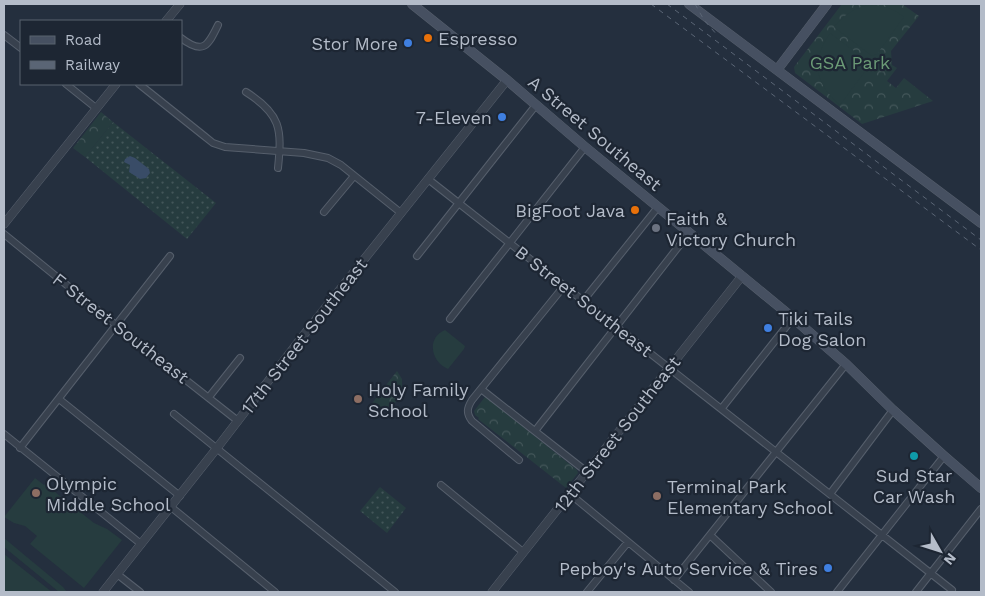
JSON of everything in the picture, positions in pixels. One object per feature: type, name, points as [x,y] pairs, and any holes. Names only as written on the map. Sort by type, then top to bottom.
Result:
[{"type":"main road","name":"A Street Southeast","points":[[412,4],[507,80],[585,147],[793,318],[981,488]]},
{"type":"main road","points":[[688,4],[981,223]]},
{"type":"main road","points":[[777,70],[827,4]]},
{"type":"main road","points":[[794,48],[788,63],[788,69],[799,87]]},
{"type":"street","points":[[167,20],[180,4]]},
{"type":"street","points":[[182,39],[196,46],[204,46],[210,40],[218,25]]},
{"type":"street","points":[[4,35],[20,47]]},
{"type":"street","name":"17th Street Southeast","points":[[103,592],[507,80]]},
{"type":"street","points":[[67,85],[96,108]]},
{"type":"street","points":[[4,224],[115,85]]},
{"type":"street","points":[[140,85],[213,143],[225,147],[313,154],[328,158],[341,165],[401,213]]},
{"type":"street","points":[[246,92],[264,105],[277,122],[280,135],[278,168]]},
{"type":"street","points":[[417,256],[536,104]]},
{"type":"street","points":[[450,319],[585,147]]},
{"type":"street","points":[[324,212],[354,176]]},
{"type":"street","name":"B Street Southeast","points":[[428,179],[952,590]]},
{"type":"street","points":[[583,301],[658,207]]},
{"type":"street","points":[[535,431],[689,233]]},
{"type":"street","name":"F Street Southeast","points":[[4,234],[238,421]]},
{"type":"street","points":[[20,448],[170,256]]},
{"type":"street","name":"12th Street Southeast","points":[[492,592],[742,276]]},
{"type":"street","points":[[519,460],[481,430],[470,418],[467,410],[472,400],[564,286]]},
{"type":"street","points":[[722,408],[793,318]]},
{"type":"street","points":[[209,397],[240,358]]},
{"type":"street","points":[[674,580],[846,364]]},
{"type":"street","points":[[481,389],[587,472]]},
{"type":"street","points":[[59,399],[180,496]]},
{"type":"street","points":[[830,494],[894,410]]},
{"type":"street","points":[[174,414],[395,592]]},
{"type":"street","points":[[4,434],[141,544]]},
{"type":"street","points":[[836,592],[944,456]]},
{"type":"street","points":[[441,485],[523,552]]},
{"type":"street","points":[[570,494],[689,592]]},
{"type":"street","points":[[171,507],[275,592]]},
{"type":"street","points":[[916,592],[981,509]]},
{"type":"street","points":[[710,535],[772,592]]},
{"type":"street","points":[[590,591],[628,542]]},
{"type":"street","points":[[117,574],[140,592]]},
{"type":"green space","name":"GSA Park","points":[[842,4],[902,4],[919,16],[891,51],[892,65],[897,68],[887,81],[896,88],[904,78],[933,101],[862,124],[795,73],[794,67]]},
{"type":"green space","points":[[869,5],[888,8],[904,17],[877,54],[872,56],[834,27],[850,13]]},
{"type":"green space","points":[[830,33],[869,62],[869,66],[840,105],[825,88],[820,80],[818,71],[820,53]]},
{"type":"green space","points":[[101,112],[113,122],[85,157],[73,148]]},
{"type":"green space","points":[[113,122],[216,203],[187,239],[85,157]]},
{"type":"green space","points":[[445,330],[465,346],[448,369],[438,361],[433,350],[435,338]]},
{"type":"green space","points":[[397,371],[402,379],[402,397],[385,411],[374,410],[370,406]]},
{"type":"green space","points":[[485,397],[577,470],[578,473],[566,488],[478,419],[474,411]]},
{"type":"green space","points":[[35,478],[94,523],[107,529],[122,540],[84,588],[30,544],[37,536],[25,526],[14,523],[4,517]]},
{"type":"green space","points":[[380,487],[406,508],[387,533],[360,511]]},
{"type":"green space","points":[[4,538],[67,592],[59,592],[4,547]]},
{"type":"green space","points":[[4,554],[52,592],[4,592]]},
{"type":"water","points":[[130,156],[149,169],[150,173],[146,178],[140,179],[129,172],[130,165],[124,162]]},
{"type":"railway","points":[[651,4],[981,250]]},
{"type":"railway","points":[[667,4],[981,240]]},
{"type":"railway","points":[[695,4],[704,20],[718,36]]},
{"type":"place","name":"Espresso","points":[[428,38]]},
{"type":"place","name":"Stor More","points":[[408,43]]},
{"type":"place","name":"7-Eleven","points":[[502,117]]},
{"type":"place","name":"BigFoot Java","points":[[635,210]]},
{"type":"place","name":"Faith & Victory Church","points":[[656,228]]},
{"type":"place","name":"Tiki Tails Dog Salon","points":[[768,328]]},
{"type":"place","name":"Holy Family School","points":[[358,399]]},
{"type":"place","name":"Sud Star Car Wash","points":[[914,456]]},
{"type":"place","name":"Olympic Middle School","points":[[36,493]]},
{"type":"place","name":"Terminal Park Elementary School","points":[[657,496]]},
{"type":"place","name":"Pepboy's Auto Service & Tires","points":[[828,568]]}]
